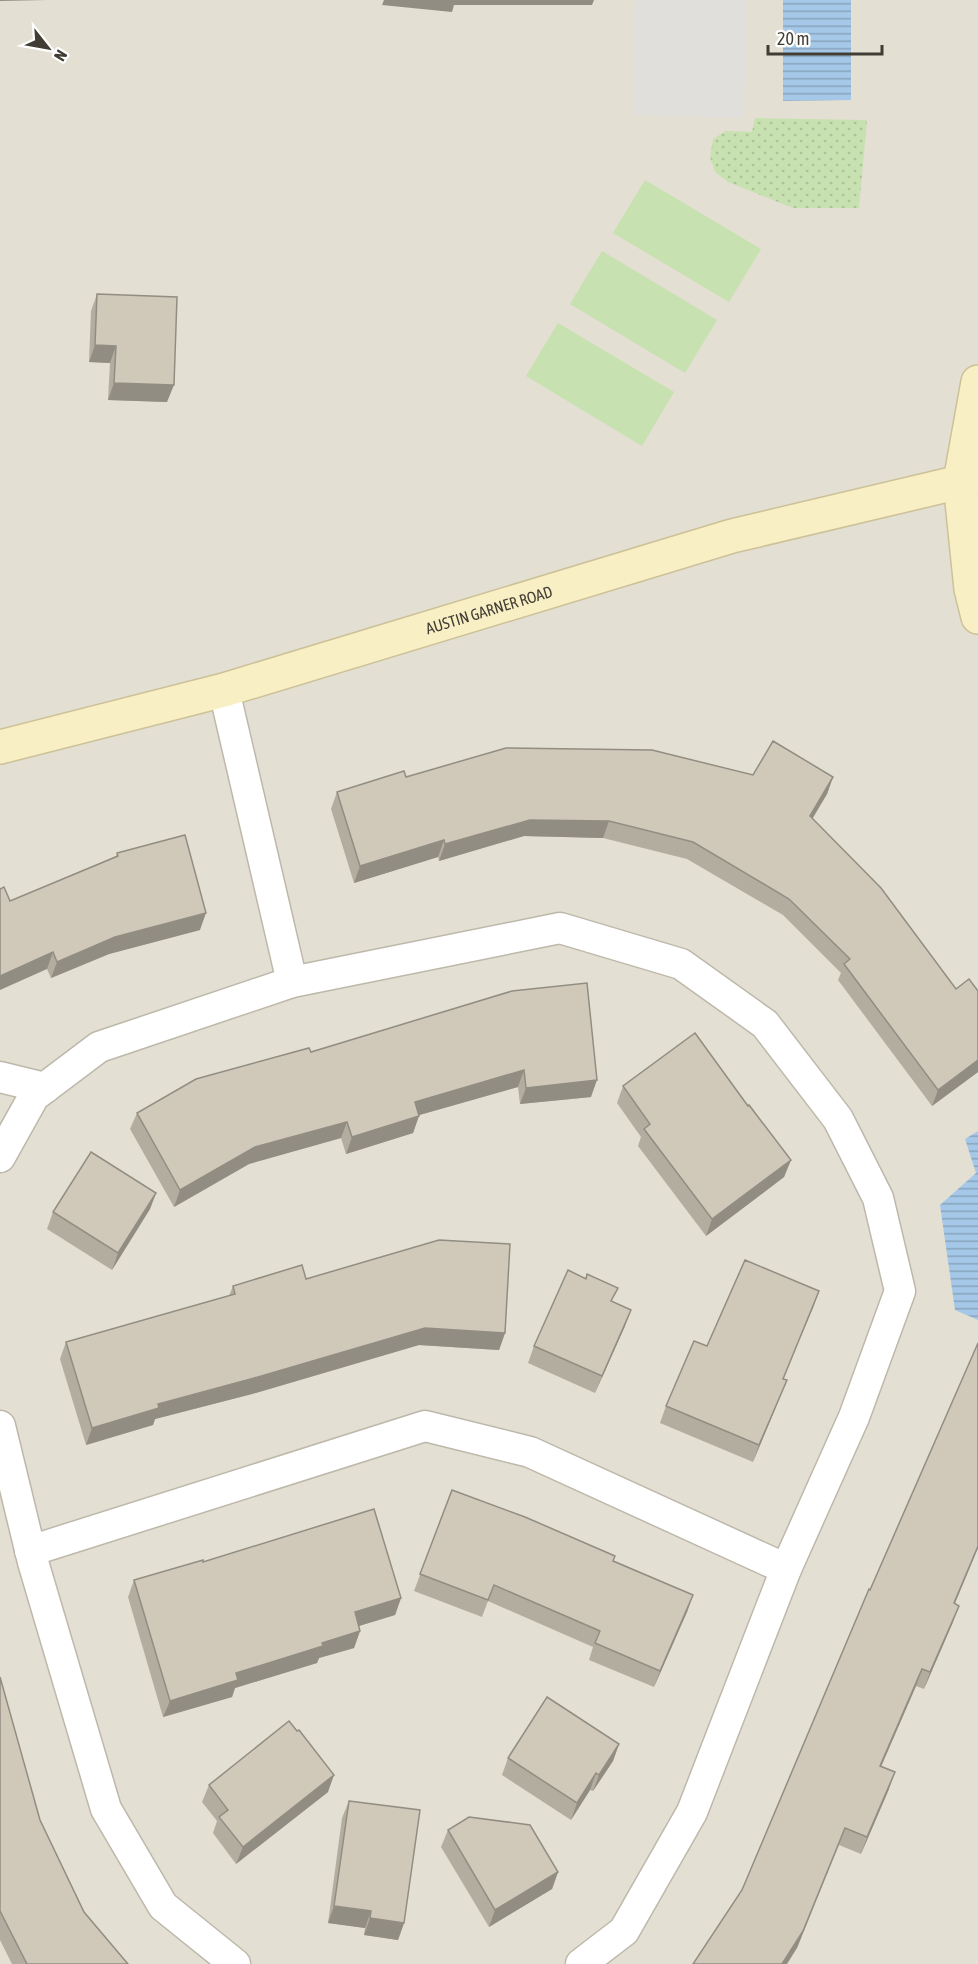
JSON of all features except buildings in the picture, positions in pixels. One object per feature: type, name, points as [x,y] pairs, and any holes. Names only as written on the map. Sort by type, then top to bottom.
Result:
[{"type":"street","points":[[978,382],[969,478],[971,589],[978,617]]},
{"type":"street","name":"AUSTIN GARNER ROAD","points":[[0,747],[224,690],[732,536],[969,478]]},
{"type":"street","points":[[224,690],[292,982]]},
{"type":"street","points":[[0,1157],[34,1096],[99,1047],[292,982],[560,928],[681,964],[765,1024],[838,1119],[878,1198],[900,1291],[854,1417],[786,1569],[692,1812],[624,1931],[581,1964]]},
{"type":"street","points":[[0,1077],[45,1088]]},
{"type":"street","points":[[0,1426],[30,1551],[106,1809],[163,1906],[234,1964]]},
{"type":"street","points":[[30,1551],[425,1426],[530,1452],[786,1569]]},
{"type":"shaded area","points":[[0,0],[978,0],[978,1964],[0,1964]]},
{"type":"shaded area","points":[[635,0],[747,0],[744,118],[633,115]]},
{"type":"green space","points":[[755,118],[867,120],[859,208],[793,208],[728,182],[715,172],[710,157],[713,139],[726,131],[752,132]]},
{"type":"green space","points":[[645,180],[761,249],[729,302],[613,233]]},
{"type":"green space","points":[[602,251],[717,320],[685,373],[570,304]]},
{"type":"green space","points":[[558,323],[674,392],[642,446],[526,376]]},
{"type":"water","points":[[783,0],[851,0],[851,100],[783,101]]},
{"type":"water","points":[[978,1131],[978,1320],[955,1310],[940,1205],[976,1173],[965,1139]]}]
